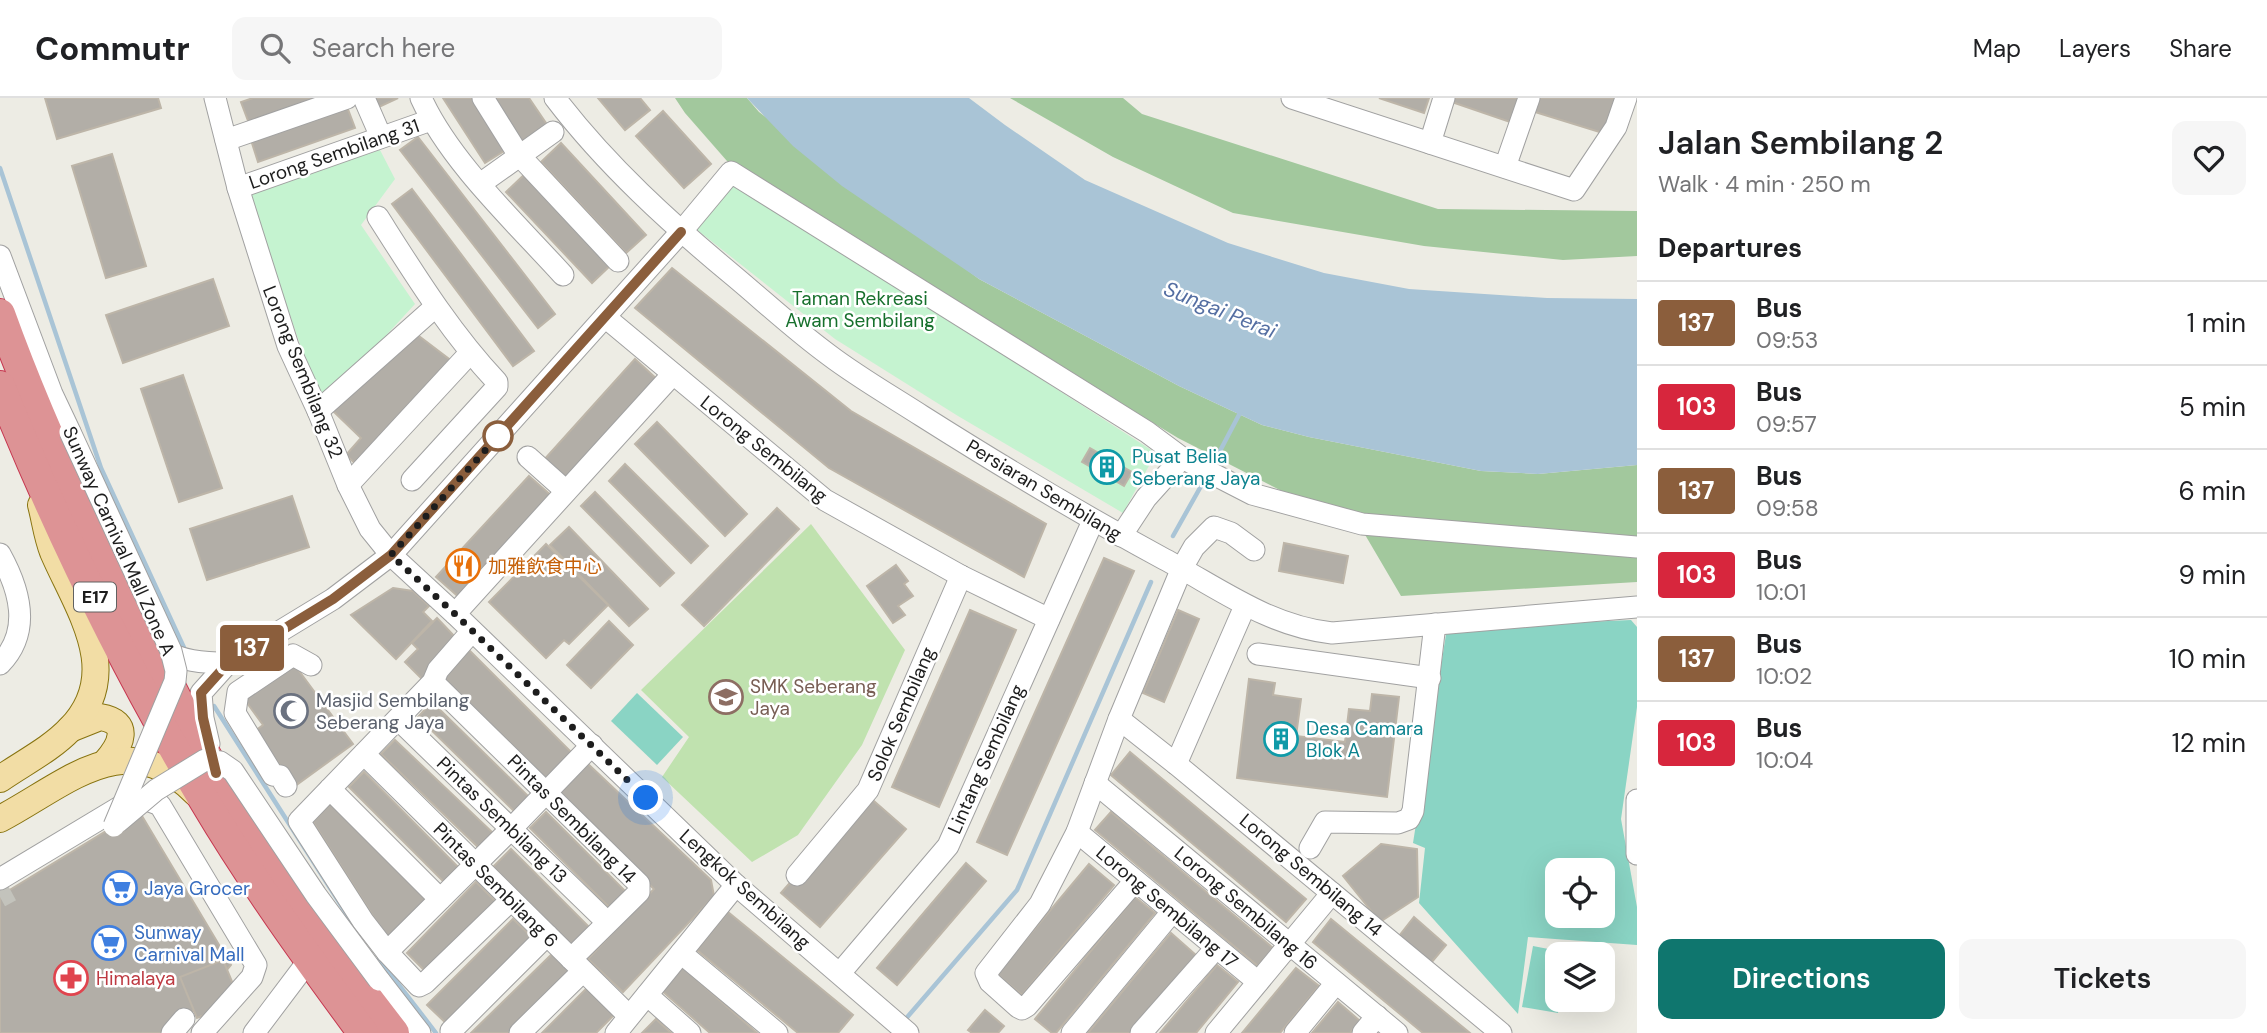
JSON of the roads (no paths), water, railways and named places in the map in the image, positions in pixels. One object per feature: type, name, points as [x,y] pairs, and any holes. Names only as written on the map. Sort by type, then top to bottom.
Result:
[{"type":"highway","name":"E17","points":[[0,314],[23,378],[88,526],[216,773],[329,948],[394,1033]]},
{"type":"highway","name":"E17","points":[[0,386],[31,462],[117,644],[204,802],[309,960],[363,1033]]},
{"type":"main road","points":[[31,462],[52,548],[86,625],[96,662],[96,685],[90,701],[70,729]]},
{"type":"main road","points":[[0,779],[70,729],[100,717],[116,723],[120,731],[120,743],[106,762]]},
{"type":"main road","points":[[0,818],[71,778],[106,762],[135,761],[160,766],[188,785],[204,802]]},
{"type":"street","name":"Lorong Sembilang 32","points":[[215,98],[238,188],[288,346],[348,485],[370,529],[391,555]]},
{"type":"street","points":[[226,140],[347,98]]},
{"type":"street","points":[[364,98],[381,138]]},
{"type":"street","points":[[421,98],[431,120],[480,184],[563,275]]},
{"type":"street","points":[[483,98],[518,154],[618,261]]},
{"type":"street","name":"Persiaran Sembilang","points":[[555,98],[588,137],[681,232],[830,356],[1093,521],[1182,568],[1245,606],[1307,631],[1332,633],[1637,607]]},
{"type":"street","points":[[1292,98],[1348,107],[1430,143],[1574,190],[1616,127],[1626,98]]},
{"type":"street","points":[[1430,143],[1444,98]]},
{"type":"street","points":[[1505,167],[1529,98]]},
{"type":"street","name":"Lorong Sembilang 31","points":[[238,188],[431,120]]},
{"type":"street","points":[[480,184],[552,132]]},
{"type":"street","points":[[216,773],[203,718],[201,693],[228,663],[333,599],[391,555],[681,232],[731,172],[1147,432],[1182,457],[1252,494],[1362,524],[1637,547]]},
{"type":"street","points":[[378,217],[435,307],[470,353],[497,382],[497,387],[412,480]]},
{"type":"street","name":"Sunway Carnival Mall Zone A","points":[[0,256],[52,394],[172,652],[176,671],[175,681],[114,826],[156,790],[205,760],[220,762],[233,771],[316,895],[420,1033]]},
{"type":"street","points":[[318,411],[435,307]]},
{"type":"street","name":"Lorong Sembilang","points":[[605,317],[825,500],[961,576],[1049,619]]},
{"type":"street","points":[[348,485],[470,353]]},
{"type":"street","points":[[455,614],[673,374]]},
{"type":"street","points":[[528,457],[566,491]]},
{"type":"street","points":[[1122,536],[1146,498],[1182,457]]},
{"type":"street","name":"Lintang Sembilang","points":[[840,973],[947,846],[1093,521]]},
{"type":"street","points":[[1135,881],[1023,1009],[987,977],[986,973],[1040,904],[1077,832],[1119,719],[1182,568],[1194,547],[1214,527],[1231,533],[1254,550]]},
{"type":"street","points":[[0,554],[14,578],[20,601],[20,621],[14,643],[0,664]]},
{"type":"street","name":"Lengkok Sembilang","points":[[391,555],[736,885],[908,1033]]},
{"type":"street","name":"Solok Sembilang","points":[[797,875],[868,790],[961,576]]},
{"type":"street","points":[[1176,764],[1245,606]]},
{"type":"street","points":[[1310,848],[1325,822],[1398,823],[1409,819],[1413,811],[1435,624]]},
{"type":"street","points":[[472,631],[438,670],[433,682],[299,821],[363,921],[419,986],[511,900]]},
{"type":"street","points":[[148,643],[178,659],[228,663]]},
{"type":"street","points":[[1258,654],[1430,678]]},
{"type":"street","points":[[286,786],[279,776],[273,775],[235,713],[235,698],[238,692],[293,655],[311,665]]},
{"type":"street","name":"Pintas Sembilang 14","points":[[433,682],[639,884],[639,892],[607,922],[577,965],[520,1033]]},
{"type":"street","name":"Pintas Sembilang 13","points":[[398,719],[607,922]]},
{"type":"street","name":"Lorong Sembilang 14","points":[[1119,719],[1501,1033]]},
{"type":"street","points":[[387,952],[592,746]]},
{"type":"street","name":"Pintas Sembilang 6","points":[[363,754],[577,965],[623,1025]]},
{"type":"street","name":"Lorong Sembilang 16","points":[[1095,783],[1397,1033]]},
{"type":"street","points":[[330,789],[440,899]]},
{"type":"street","points":[[0,879],[128,802],[147,800],[160,805],[256,965],[252,977],[186,1029]]},
{"type":"street","points":[[1637,805],[1637,854]]},
{"type":"street","name":"Lorong Sembilang 17","points":[[1077,832],[1258,982]]},
{"type":"street","points":[[623,1025],[736,885]]},
{"type":"street","points":[[1216,1033],[1332,893]]},
{"type":"street","points":[[1072,1033],[1172,912]]},
{"type":"street","points":[[452,1032],[547,935]]},
{"type":"street","points":[[1141,1033],[1216,948]]},
{"type":"street","points":[[681,953],[777,1033]]},
{"type":"street","points":[[264,1029],[309,960]]},
{"type":"street","points":[[1295,1033],[1336,983]]},
{"type":"street","points":[[646,995],[690,1033]]},
{"type":"street","points":[[1363,1033],[1377,1016]]},
{"type":"water","name":"Sungai Perai","points":[[747,98],[969,98],[1085,180],[1228,243],[1324,273],[1409,289],[1547,298],[1637,299],[1637,465],[1538,474],[1481,471],[1262,425],[1179,386],[979,279],[842,186],[793,146]]},
{"type":"waterway","points":[[0,168],[101,468],[186,652]]},
{"type":"waterway","points":[[1211,468],[1241,411]]},
{"type":"waterway","points":[[1173,536],[1205,479]]},
{"type":"waterway","points":[[903,1022],[1017,890],[1151,582]]},
{"type":"waterway","points":[[214,706],[353,924]]},
{"type":"waterway","points":[[379,959],[436,1033]]},
{"type":"tunnel","points":[[0,897],[11,891]]},
{"type":"place","name":"Pusat Belia Seberang Jaya","points":[[1107,467]]},
{"type":"place","name":"加雅飲食中心","points":[[463,566]]},
{"type":"place","name":"SMK Seberang Jaya","points":[[726,697]]},
{"type":"place","name":"Masjid Sembilang Seberang Jaya","points":[[291,711]]},
{"type":"place","name":"Desa Camara Blok A","points":[[1281,739]]},
{"type":"place","name":"Jaya Grocer","points":[[120,888]]},
{"type":"place","name":"Sunway Carnival Mall","points":[[109,943]]},
{"type":"place","name":"Himalaya","points":[[71,978]]},
{"type":"park label","name":"Taman Rekreasi Awam Sembilang","points":[[860,309]]}]
